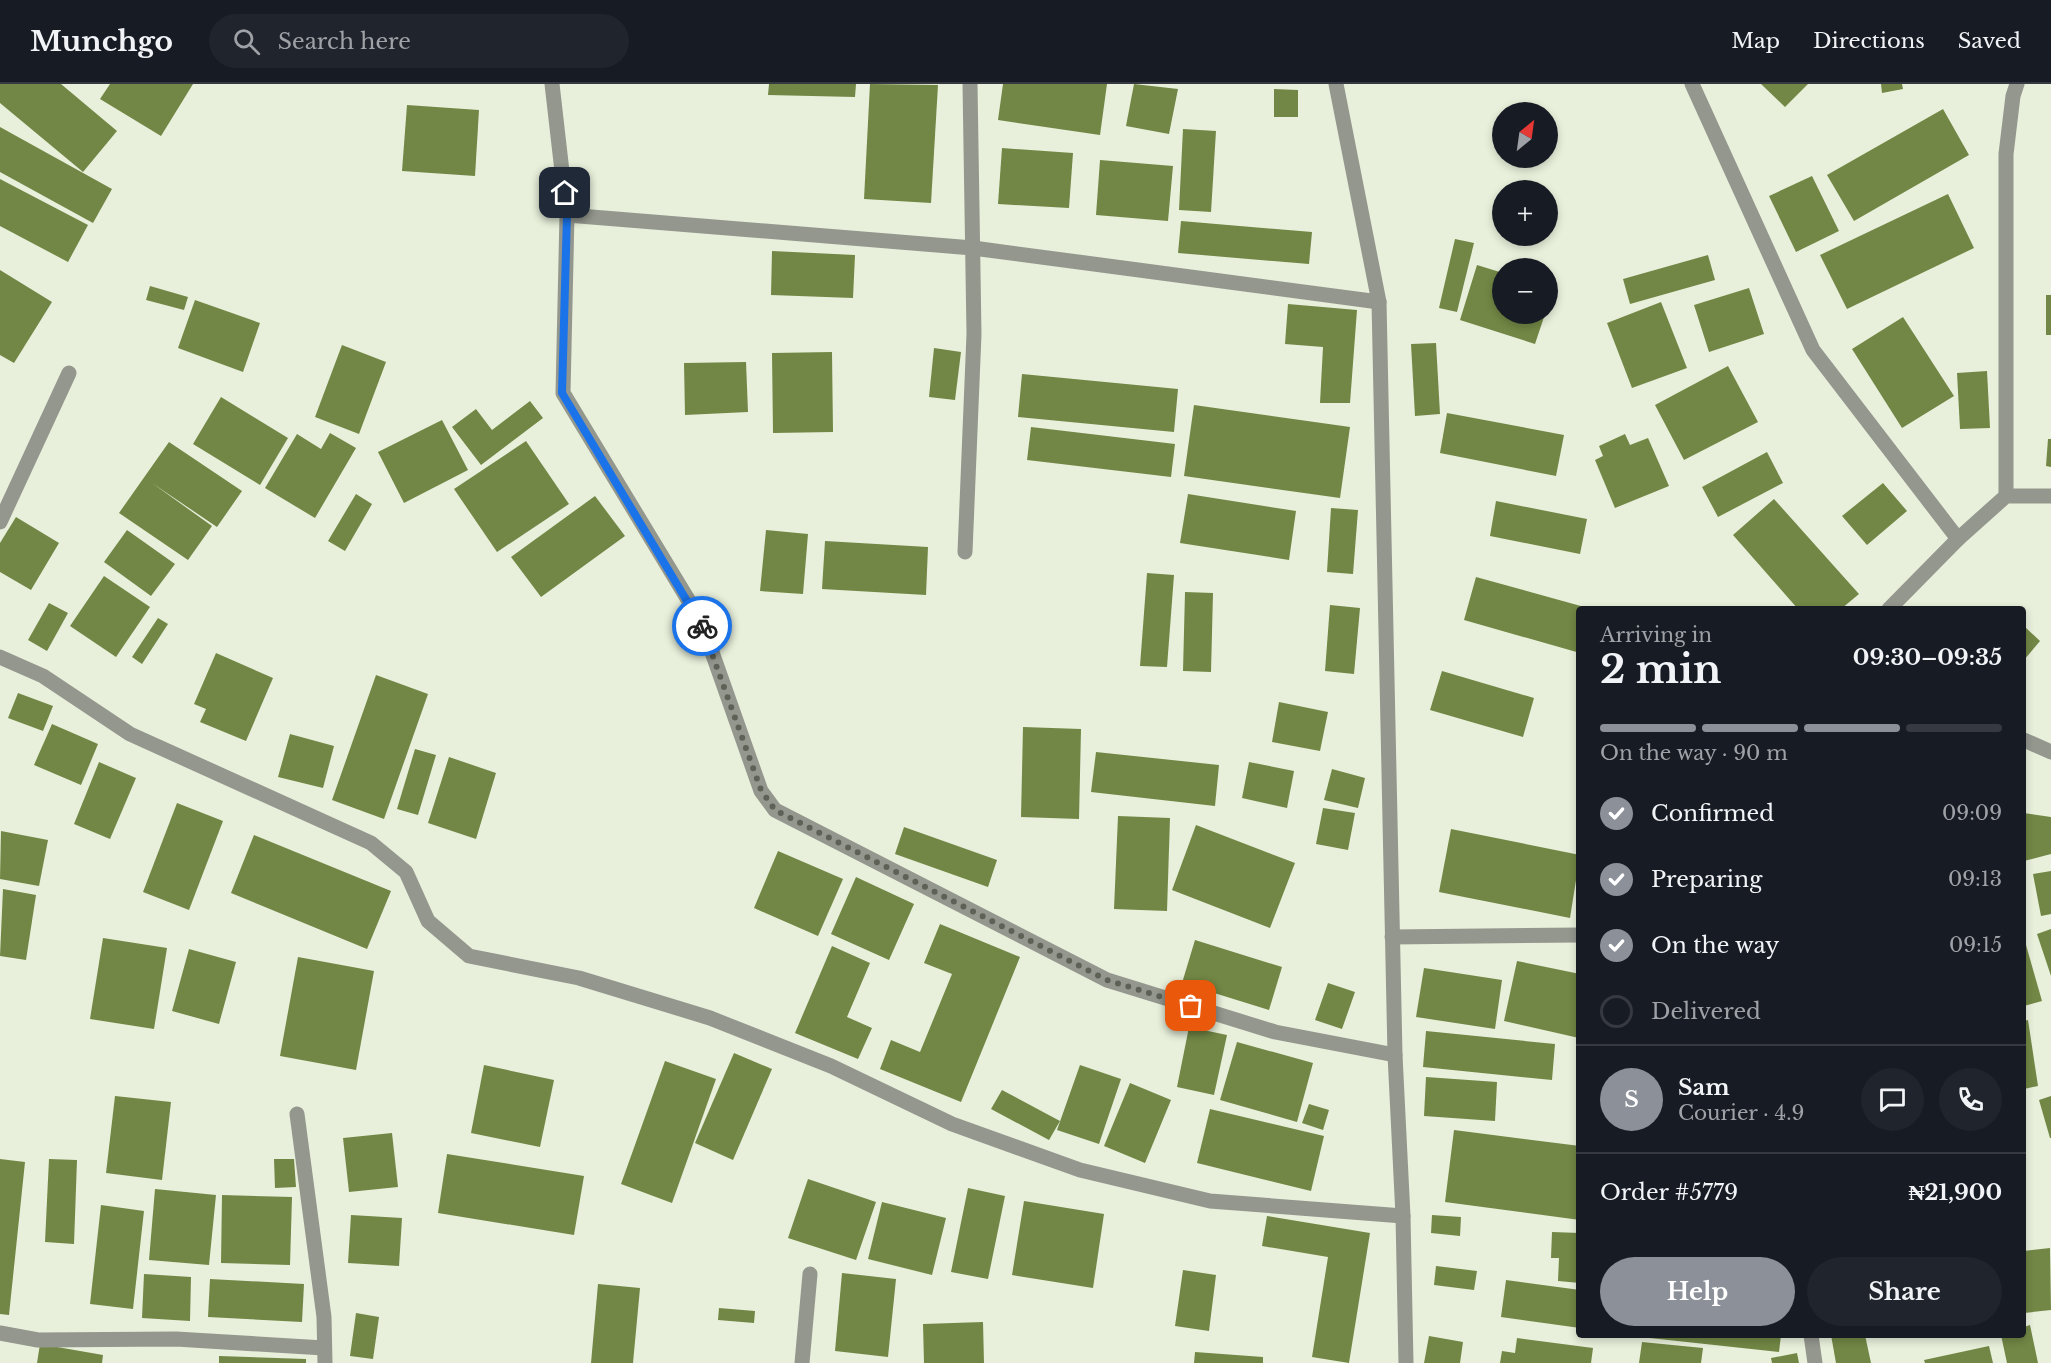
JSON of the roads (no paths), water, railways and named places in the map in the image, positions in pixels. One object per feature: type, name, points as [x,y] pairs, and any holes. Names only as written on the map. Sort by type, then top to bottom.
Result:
[{"type":"street","points":[[552,84],[567,215],[562,393],[701,621],[761,790],[775,810],[1107,980],[1275,1032],[1395,1055]]},
{"type":"street","points":[[965,552],[974,334],[970,84]]},
{"type":"street","points":[[1336,84],[1379,302],[1395,1055],[1403,1216],[1406,1363]]},
{"type":"street","points":[[1692,84],[1813,350],[1958,539]]},
{"type":"street","points":[[2006,496],[2006,154],[2013,96],[2018,84]]},
{"type":"street","points":[[567,215],[973,248],[1379,302]]},
{"type":"street","points":[[0,522],[69,373]]},
{"type":"street","points":[[1892,606],[1958,539],[2006,496],[2051,496]]},
{"type":"street","points":[[0,657],[43,676],[130,734],[371,843],[406,872],[428,921],[469,956],[579,978],[710,1018],[831,1066],[952,1124],[1080,1170],[1210,1201],[1403,1216]]},
{"type":"street","points":[[2026,741],[2051,752]]},
{"type":"street","points":[[1392,937],[1576,935]]},
{"type":"street","points":[[0,1333],[38,1340],[176,1339],[324,1355],[324,1317],[297,1114]]},
{"type":"street","points":[[802,1363],[810,1274]]},
{"type":"street","points":[[1811,1338],[1815,1363]]}]
